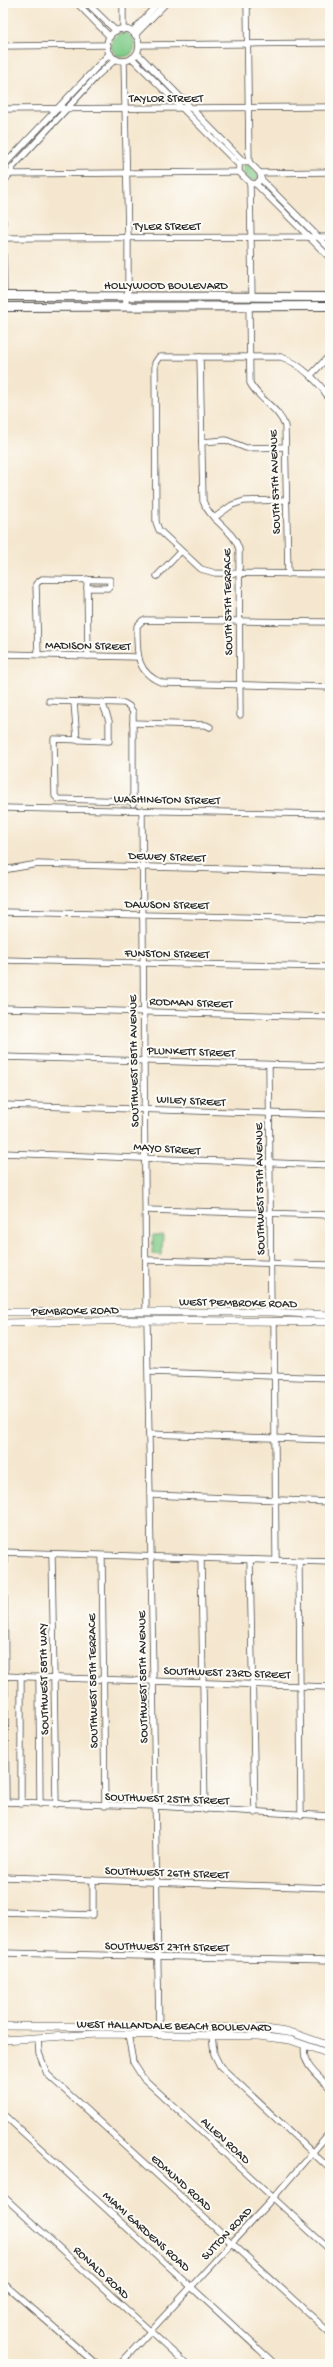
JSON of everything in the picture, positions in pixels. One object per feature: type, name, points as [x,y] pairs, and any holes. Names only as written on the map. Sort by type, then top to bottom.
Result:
[{"type":"highway","points":[[13,307],[19,303],[46,301],[48,297]]},
{"type":"highway","points":[[249,307],[251,302],[254,301],[282,301],[289,297]]},
{"type":"highway","name":"HOLLYWOOD BOULEVARD","points":[[4,298],[330,297]]},
{"type":"highway","name":"HOLLYWOOD BOULEVARD","points":[[3,307],[330,306]]},
{"type":"main road","name":"PEMBROKE ROAD","points":[[3,1312],[146,1312]]},
{"type":"main road","name":"WEST PEMBROKE ROAD","points":[[146,1312],[271,1312],[330,1315]]},
{"type":"main road","points":[[100,1321],[114,1316],[136,1316],[146,1312]]},
{"type":"main road","points":[[147,1320],[151,1316],[160,1314],[191,1312]]},
{"type":"main road","points":[[227,1320],[239,1316],[262,1316],[271,1312]]},
{"type":"main road","points":[[274,1321],[283,1316],[305,1316],[312,1314]]},
{"type":"main road","name":"PEMBROKE ROAD","points":[[3,1323],[147,1320]]},
{"type":"main road","name":"WEST PEMBROKE ROAD","points":[[147,1320],[330,1322]]},
{"type":"main road","name":"WEST HALLANDALE BEACH BOULEVARD","points":[[3,2026],[101,2026],[212,2035],[276,2037],[306,2045],[330,2054]]},
{"type":"main road","name":"WEST HALLANDALE BEACH BOULEVARD","points":[[38,2038],[48,2031],[101,2026]]},
{"type":"main road","name":"WEST HALLANDALE BEACH BOULEVARD","points":[[4,2041],[75,2034],[128,2034],[159,2030],[259,2028],[284,2031],[330,2046]]},
{"type":"main road","points":[[231,2035],[246,2032],[278,2034],[284,2031]]},
{"type":"main road","points":[[306,2045],[321,2043]]},
{"type":"street","points":[[77,3],[110,37]]},
{"type":"street","points":[[87,3],[116,31]]},
{"type":"street","points":[[123,3],[123,30]]},
{"type":"street","points":[[134,34],[158,3]]},
{"type":"street","points":[[134,34],[166,3]]},
{"type":"street","points":[[238,172],[244,162],[249,108],[247,3]]},
{"type":"street","points":[[123,30],[134,34],[139,45],[137,53],[132,58],[124,61],[116,59],[110,53],[108,45],[110,37],[116,31],[123,30]]},
{"type":"street","points":[[139,45],[330,43]]},
{"type":"street","points":[[3,46],[108,45]]},
{"type":"street","points":[[110,53],[59,109],[4,163],[11,171],[127,174],[238,172],[253,184],[330,258]]},
{"type":"street","points":[[137,53],[244,162]]},
{"type":"street","points":[[132,58],[183,109],[261,176],[317,237],[330,249]]},
{"type":"street","points":[[3,183],[11,171],[66,109],[116,59]]},
{"type":"street","points":[[122,307],[127,297],[128,237],[124,61]]},
{"type":"street","name":"TAYLOR STREET","points":[[3,109],[125,110],[330,108]]},
{"type":"street","points":[[252,297],[253,184],[261,176],[330,172]]},
{"type":"street","points":[[3,221],[4,298]]},
{"type":"street","name":"TYLER STREET","points":[[3,238],[330,237]]},
{"type":"street","name":"SOUTH 57TH AVENUE","points":[[249,307],[250,383],[254,390],[281,416],[284,426],[288,574]]},
{"type":"street","points":[[330,402],[310,375],[288,359],[281,357],[159,357],[156,360],[156,522],[160,530],[180,552],[201,569],[215,573],[330,573]]},
{"type":"street","name":"SOUTH 57TH TERRACE","points":[[200,357],[204,501],[206,509],[237,542],[240,574],[240,715]]},
{"type":"street","points":[[310,375],[328,357]]},
{"type":"street","points":[[202,442],[226,440],[246,448],[285,447]]},
{"type":"street","points":[[214,518],[232,505],[244,501],[286,500]]},
{"type":"street","points":[[157,576],[180,552]]},
{"type":"street","points":[[87,579],[88,656]]},
{"type":"street","points":[[38,655],[36,584],[38,581],[87,579],[110,580],[110,585],[108,588],[87,588]]},
{"type":"street","name":"MADISON STREET","points":[[4,654],[137,656],[137,626],[143,620],[330,622]]},
{"type":"street","points":[[137,656],[140,667],[148,675],[163,683],[330,687]]},
{"type":"street","points":[[49,701],[124,703],[129,706],[133,712],[134,810]]},
{"type":"street","points":[[74,702],[77,740]]},
{"type":"street","points":[[102,702],[109,721],[109,741],[54,739],[54,791],[58,799],[133,801]]},
{"type":"street","points":[[133,723],[206,724],[210,726]]},
{"type":"street","name":"WASHINGTON STREET","points":[[3,808],[330,814]]},
{"type":"street","name":"SOUTHWEST 58TH AVENUE","points":[[142,810],[141,915],[144,1011],[147,1260],[146,1312]]},
{"type":"street","name":"DEWEY STREET","points":[[3,870],[38,864],[330,872]]},
{"type":"street","name":"DAWSON STREET","points":[[3,912],[330,919]]},
{"type":"street","name":"FUNSTON STREET","points":[[3,960],[330,967]]},
{"type":"street","name":"RODMAN STREET","points":[[3,1008],[330,1017]]},
{"type":"street","name":"PLUNKETT STREET","points":[[3,1057],[330,1066]]},
{"type":"street","name":"SOUTHWEST 57TH AVENUE","points":[[269,1065],[271,1312]]},
{"type":"street","name":"WILEY STREET","points":[[3,1105],[145,1108],[270,1115],[330,1115]]},
{"type":"street","name":"MAYO STREET","points":[[3,1153],[140,1156],[145,1158],[270,1164],[330,1165]]},
{"type":"street","points":[[146,1210],[330,1215]]},
{"type":"street","points":[[147,1260],[330,1265]]},
{"type":"street","name":"SOUTHWEST 58TH AVENUE","points":[[147,1320],[159,2030]]},
{"type":"street","points":[[274,1321],[273,1438],[276,1560]]},
{"type":"street","points":[[149,1372],[330,1378]]},
{"type":"street","points":[[149,1434],[330,1440]]},
{"type":"street","points":[[151,1495],[330,1502]]},
{"type":"street","points":[[5,1802],[3,1552],[330,1562]]},
{"type":"street","name":"SOUTHWEST 58TH WAY","points":[[52,1554],[56,1804]]},
{"type":"street","name":"SOUTHWEST 58TH TERRACE","points":[[102,1556],[105,1806]]},
{"type":"street","points":[[201,1558],[206,1810]]},
{"type":"street","points":[[250,1560],[255,1813]]},
{"type":"street","points":[[299,1562],[301,1815]]},
{"type":"street","name":"SOUTHWEST 23RD STREET","points":[[4,1676],[330,1687]]},
{"type":"street","points":[[21,1676],[21,1803]]},
{"type":"street","points":[[39,1677],[40,1804]]},
{"type":"street","name":"SOUTHWEST 25TH STREET","points":[[5,1802],[105,1806],[156,1806],[255,1813],[330,1816]]},
{"type":"street","name":"SOUTHWEST 26TH STREET","points":[[3,1877],[330,1888]]},
{"type":"street","points":[[3,1912],[92,1916],[93,1880]]},
{"type":"street","name":"SOUTHWEST 27TH STREET","points":[[3,1953],[330,1960]]},
{"type":"street","name":"ALLEN ROAD","points":[[128,2034],[133,2062],[143,2078],[330,2250]]},
{"type":"street","points":[[212,2035],[214,2054],[220,2066],[312,2154],[330,2169]]},
{"type":"street","name":"EDMUND ROAD","points":[[38,2038],[39,2053],[47,2074],[330,2333]]},
{"type":"street","points":[[306,2045],[304,2058],[312,2070],[330,2088]]},
{"type":"street","name":"MIAMI GARDENS ROAD","points":[[3,2114],[275,2364]]},
{"type":"street","name":"SUTTON ROAD","points":[[120,2364],[273,2198],[330,2132]]},
{"type":"street","name":"RONALD ROAD","points":[[3,2196],[186,2364]]},
{"type":"street","points":[[3,2283],[96,2364]]},
{"type":"green space","points":[[123,33],[132,36],[135,45],[132,54],[123,57],[114,54],[111,45],[114,36]]},
{"type":"green space","points":[[243,164],[247,164],[259,176],[257,180],[250,180],[242,172]]},
{"type":"green space","points":[[153,1235],[163,1235],[162,1255],[152,1254]]}]
